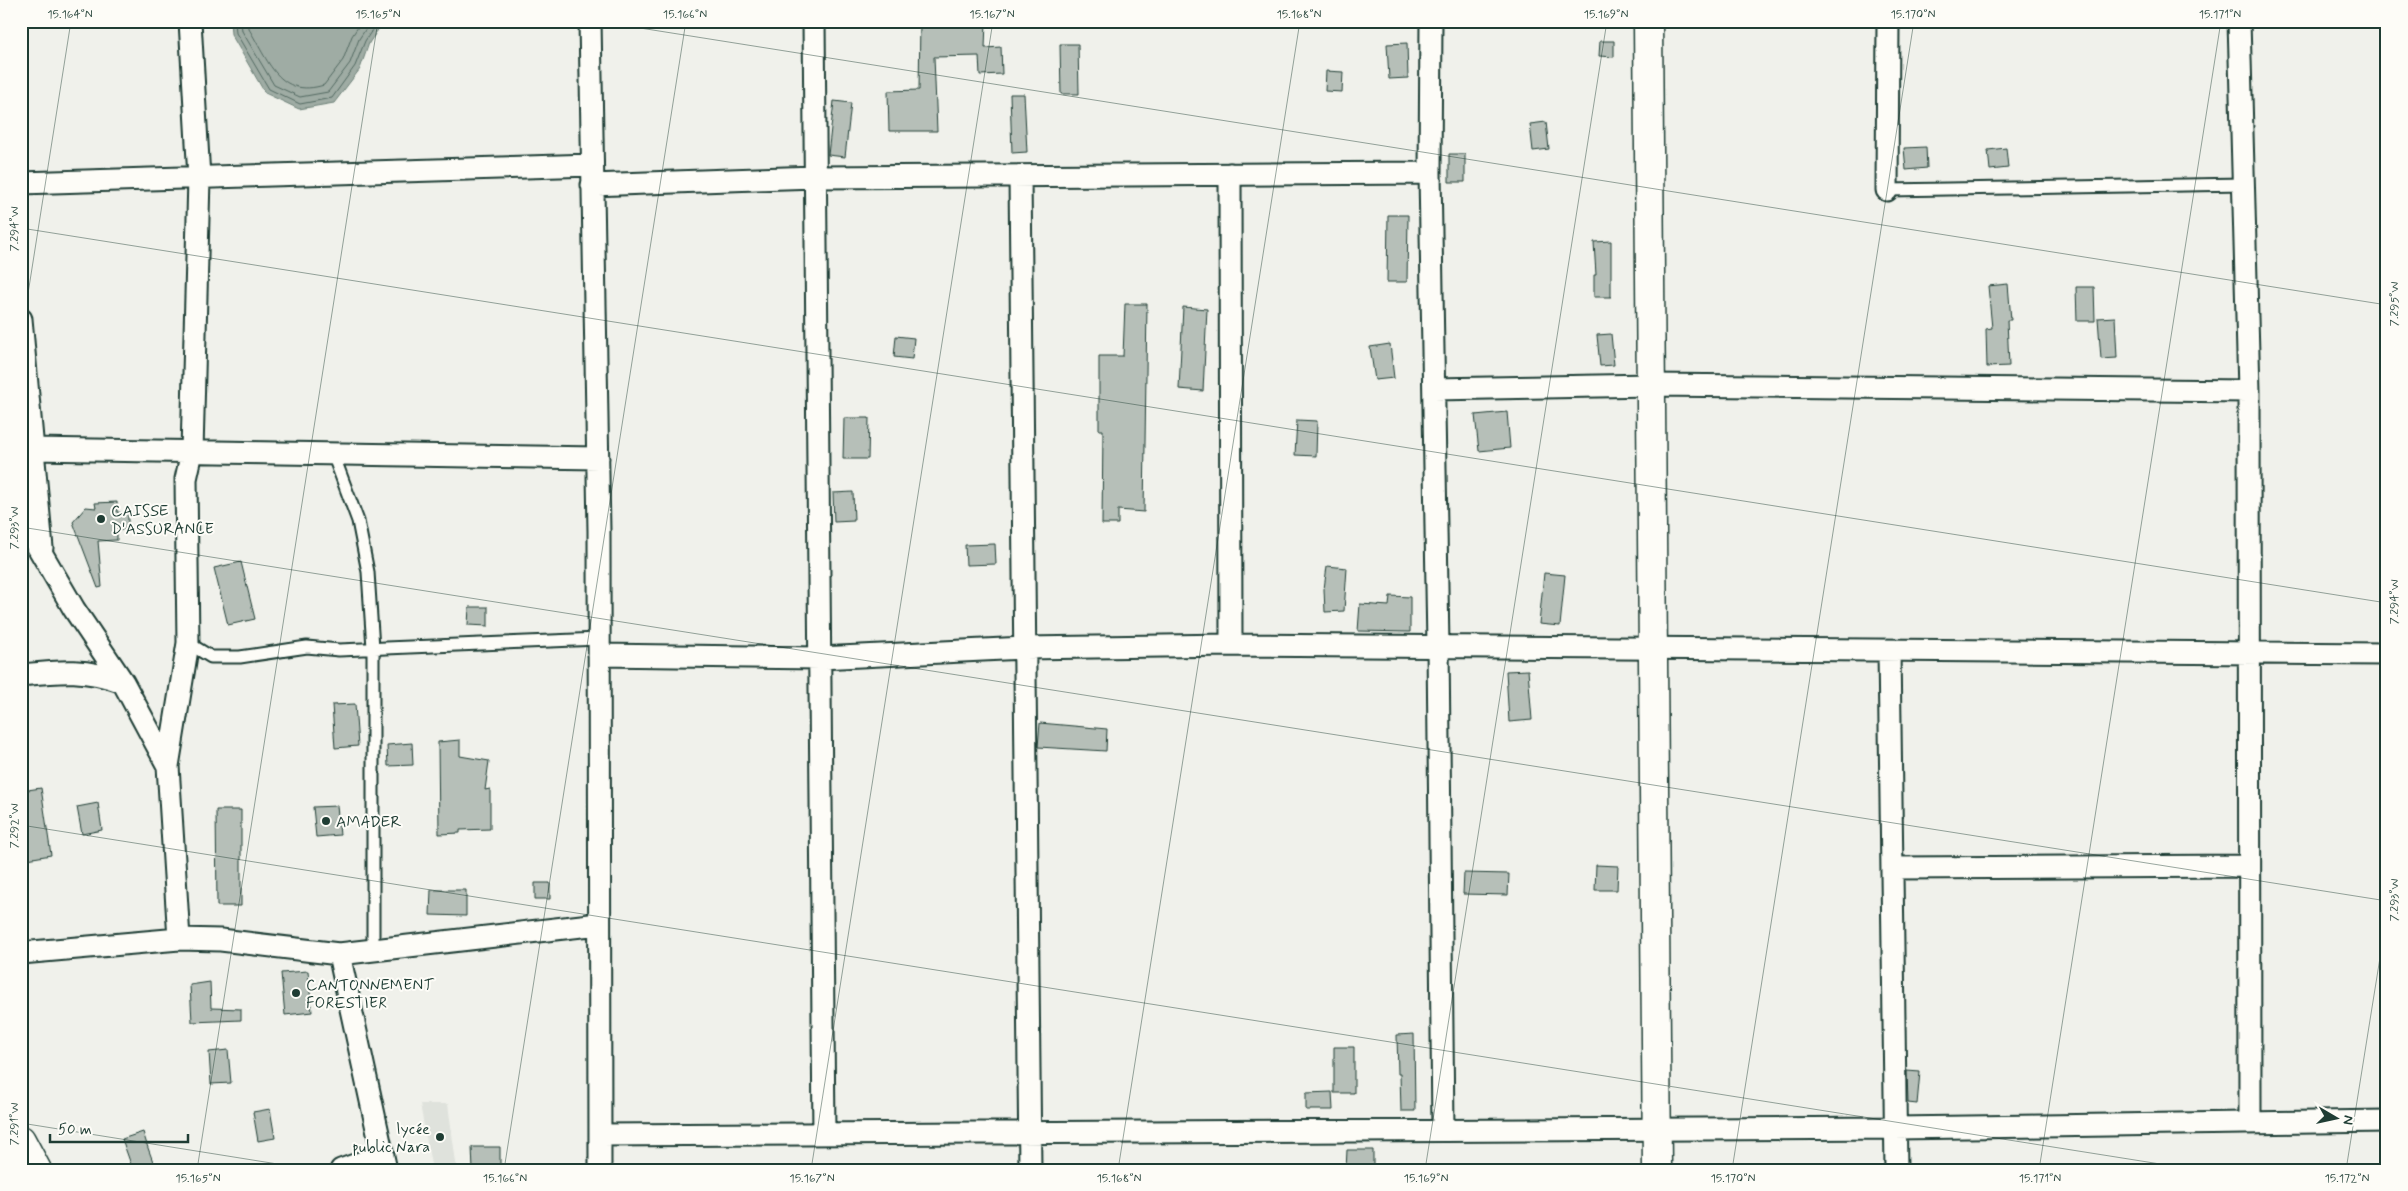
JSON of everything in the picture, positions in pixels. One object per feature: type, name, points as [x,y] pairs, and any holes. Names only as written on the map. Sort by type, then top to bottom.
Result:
[{"type":"street","points":[[180,939],[168,766],[188,643],[186,478],[192,452],[199,178],[190,21]]},
{"type":"street","points":[[590,21],[598,458],[600,1170]]},
{"type":"street","points":[[814,21],[824,1134]]},
{"type":"street","points":[[1431,21],[1430,173],[1438,646],[1443,1130]]},
{"type":"street","points":[[1648,21],[1657,1170]]},
{"type":"street","points":[[1887,190],[1888,21]]},
{"type":"street","points":[[2239,21],[2250,391],[2250,1123]]},
{"type":"street","points":[[21,183],[199,178],[592,175],[816,177],[1430,173]]},
{"type":"street","points":[[1230,174],[1231,645]]},
{"type":"street","points":[[1020,176],[1030,1170]]},
{"type":"street","points":[[21,319],[27,448],[43,558]]},
{"type":"street","points":[[1434,389],[1651,385],[2250,391]]},
{"type":"street","points":[[27,448],[598,458]]},
{"type":"street","points":[[21,518],[43,558],[123,682],[168,766]]},
{"type":"street","points":[[599,647],[820,658],[1025,648],[1231,645],[2387,654]]},
{"type":"street","points":[[1889,651],[1896,1170]]},
{"type":"street","points":[[21,675],[68,670],[98,673],[123,682]]},
{"type":"street","points":[[1892,868],[2249,866]]},
{"type":"street","points":[[21,953],[180,939],[221,940],[339,954],[599,924]]},
{"type":"street","points":[[339,954],[384,1162],[341,1170]]},
{"type":"street","points":[[600,1135],[1895,1128],[2387,1121]]},
{"type":"street","points":[[21,1140],[37,1170]]},
{"type":"lane","points":[[1887,190],[2244,184]]},
{"type":"lane","points":[[333,454],[358,521],[368,572],[373,648],[373,950]]},
{"type":"lane","points":[[188,643],[211,657],[240,657],[307,647],[339,650],[373,648],[599,647]]},
{"type":"shaded area","name":"lycée public Nara","points":[[420,1104],[448,1104],[457,1170],[432,1170]]},
{"type":"water","points":[[230,21],[384,21],[369,43],[360,69],[334,103],[299,109],[265,93],[231,34]]},
{"type":"building","points":[[920,21],[986,21],[985,48],[1001,47],[1002,74],[980,75],[979,56],[934,57],[937,131],[889,131],[888,91],[919,90]]},
{"type":"building","points":[[1600,41],[1614,41],[1614,57],[1599,56]]},
{"type":"building","points":[[1407,43],[1408,78],[1389,79],[1387,44]]},
{"type":"building","points":[[1060,44],[1078,44],[1079,94],[1061,94]]},
{"type":"building","points":[[1326,71],[1343,72],[1342,92],[1325,91]]},
{"type":"building","points":[[1010,94],[1024,94],[1027,152],[1012,153]]},
{"type":"building","points":[[834,101],[851,103],[845,157],[828,155]]},
{"type":"building","points":[[1546,122],[1549,149],[1533,151],[1530,124]]},
{"type":"building","points":[[1926,147],[1927,168],[1906,170],[1904,148]]},
{"type":"building","points":[[2006,148],[2008,168],[1990,170],[1988,150]]},
{"type":"building","points":[[1449,154],[1465,154],[1465,182],[1449,182]]},
{"type":"building","points":[[1388,215],[1408,215],[1407,282],[1387,282]]},
{"type":"building","points":[[1611,241],[1611,297],[1594,297],[1594,275],[1596,275],[1594,242]]},
{"type":"building","points":[[2008,284],[2011,320],[2007,320],[2009,366],[1987,367],[1986,329],[1992,328],[1988,286]]},
{"type":"building","points":[[2076,287],[2094,287],[2095,321],[2077,321]]},
{"type":"building","points":[[1125,304],[1147,304],[1144,512],[1118,510],[1118,524],[1102,524],[1103,430],[1099,430],[1099,356],[1123,356]]},
{"type":"building","points":[[1183,307],[1207,309],[1203,391],[1179,389]]},
{"type":"building","points":[[2115,317],[2117,358],[2101,359],[2098,318]]},
{"type":"building","points":[[1611,334],[1614,365],[1600,366],[1597,335]]},
{"type":"building","points":[[896,336],[914,338],[912,359],[894,357]]},
{"type":"building","points":[[1390,344],[1394,378],[1375,380],[1370,347]]},
{"type":"building","points":[[1507,412],[1510,448],[1479,451],[1475,415]]},
{"type":"building","points":[[844,418],[869,418],[868,459],[843,459]]},
{"type":"building","points":[[1297,420],[1317,421],[1316,456],[1295,455]]},
{"type":"building","points":[[853,492],[854,521],[834,522],[833,493]]},
{"type":"building","name":"CAISSE D'ASSURANCE","points":[[117,502],[117,512],[128,514],[128,527],[117,532],[117,540],[98,541],[102,587],[98,588],[73,522],[86,507],[96,508],[95,503]]},
{"type":"building","points":[[995,544],[996,564],[966,565],[965,545]]},
{"type":"building","points":[[241,562],[255,619],[228,625],[214,568]]},
{"type":"building","points":[[1327,566],[1347,568],[1344,611],[1325,612],[1324,589]]},
{"type":"building","points":[[1544,573],[1565,575],[1560,626],[1539,624]]},
{"type":"building","points":[[1390,596],[1410,597],[1410,632],[1358,631],[1360,604],[1389,606]]},
{"type":"building","points":[[469,607],[488,607],[488,626],[468,625]]},
{"type":"building","points":[[1528,670],[1532,720],[1509,722],[1506,671]]},
{"type":"building","points":[[355,704],[358,746],[335,748],[332,705]]},
{"type":"building","points":[[1040,723],[1107,729],[1106,751],[1038,747]]},
{"type":"building","points":[[460,740],[460,756],[489,761],[485,790],[490,789],[490,829],[460,830],[460,833],[439,834],[438,742]]},
{"type":"building","points":[[412,743],[413,765],[388,766],[387,745]]},
{"type":"building","points":[[41,788],[51,855],[21,860],[21,791]]},
{"type":"building","points":[[98,803],[102,830],[82,834],[77,807]]},
{"type":"building","name":"AMADER","points":[[337,806],[340,835],[316,837],[313,807]]},
{"type":"building","points":[[216,810],[241,810],[241,906],[217,906]]},
{"type":"building","points":[[1596,865],[1618,866],[1617,890],[1595,890]]},
{"type":"building","points":[[1464,873],[1509,874],[1508,895],[1463,894]]},
{"type":"building","points":[[535,883],[550,883],[550,899],[535,899]]},
{"type":"building","points":[[431,890],[466,890],[466,916],[430,915]]},
{"type":"building","name":"CANTONNEMENT FORESTIER","points":[[308,971],[312,1012],[285,1015],[281,973]]},
{"type":"building","points":[[210,982],[211,1008],[241,1009],[241,1020],[192,1022],[190,985]]},
{"type":"building","points":[[1414,1034],[1415,1111],[1401,1111],[1397,1035]]},
{"type":"building","points":[[1334,1047],[1354,1047],[1354,1093],[1334,1093]]},
{"type":"building","points":[[228,1050],[231,1083],[211,1084],[209,1052]]},
{"type":"building","points":[[1907,1071],[1920,1072],[1917,1104],[1908,1103]]},
{"type":"building","points":[[1332,1092],[1333,1110],[1306,1110],[1306,1093]]},
{"type":"building","points":[[270,1109],[275,1138],[258,1141],[253,1112]]},
{"type":"building","points":[[143,1132],[156,1170],[133,1170],[122,1139]]},
{"type":"building","points":[[472,1147],[500,1147],[500,1170],[473,1170]]},
{"type":"building","points":[[1347,1150],[1373,1150],[1373,1170],[1346,1170]]},
{"type":"place","name":"CAISSE D'ASSURANCE","points":[[101,519]]},
{"type":"place","name":"AMADER","points":[[326,821]]},
{"type":"place","name":"CANTONNEMENT FORESTIER","points":[[296,993]]},
{"type":"place","name":"lycée public Nara","points":[[440,1137]]}]
